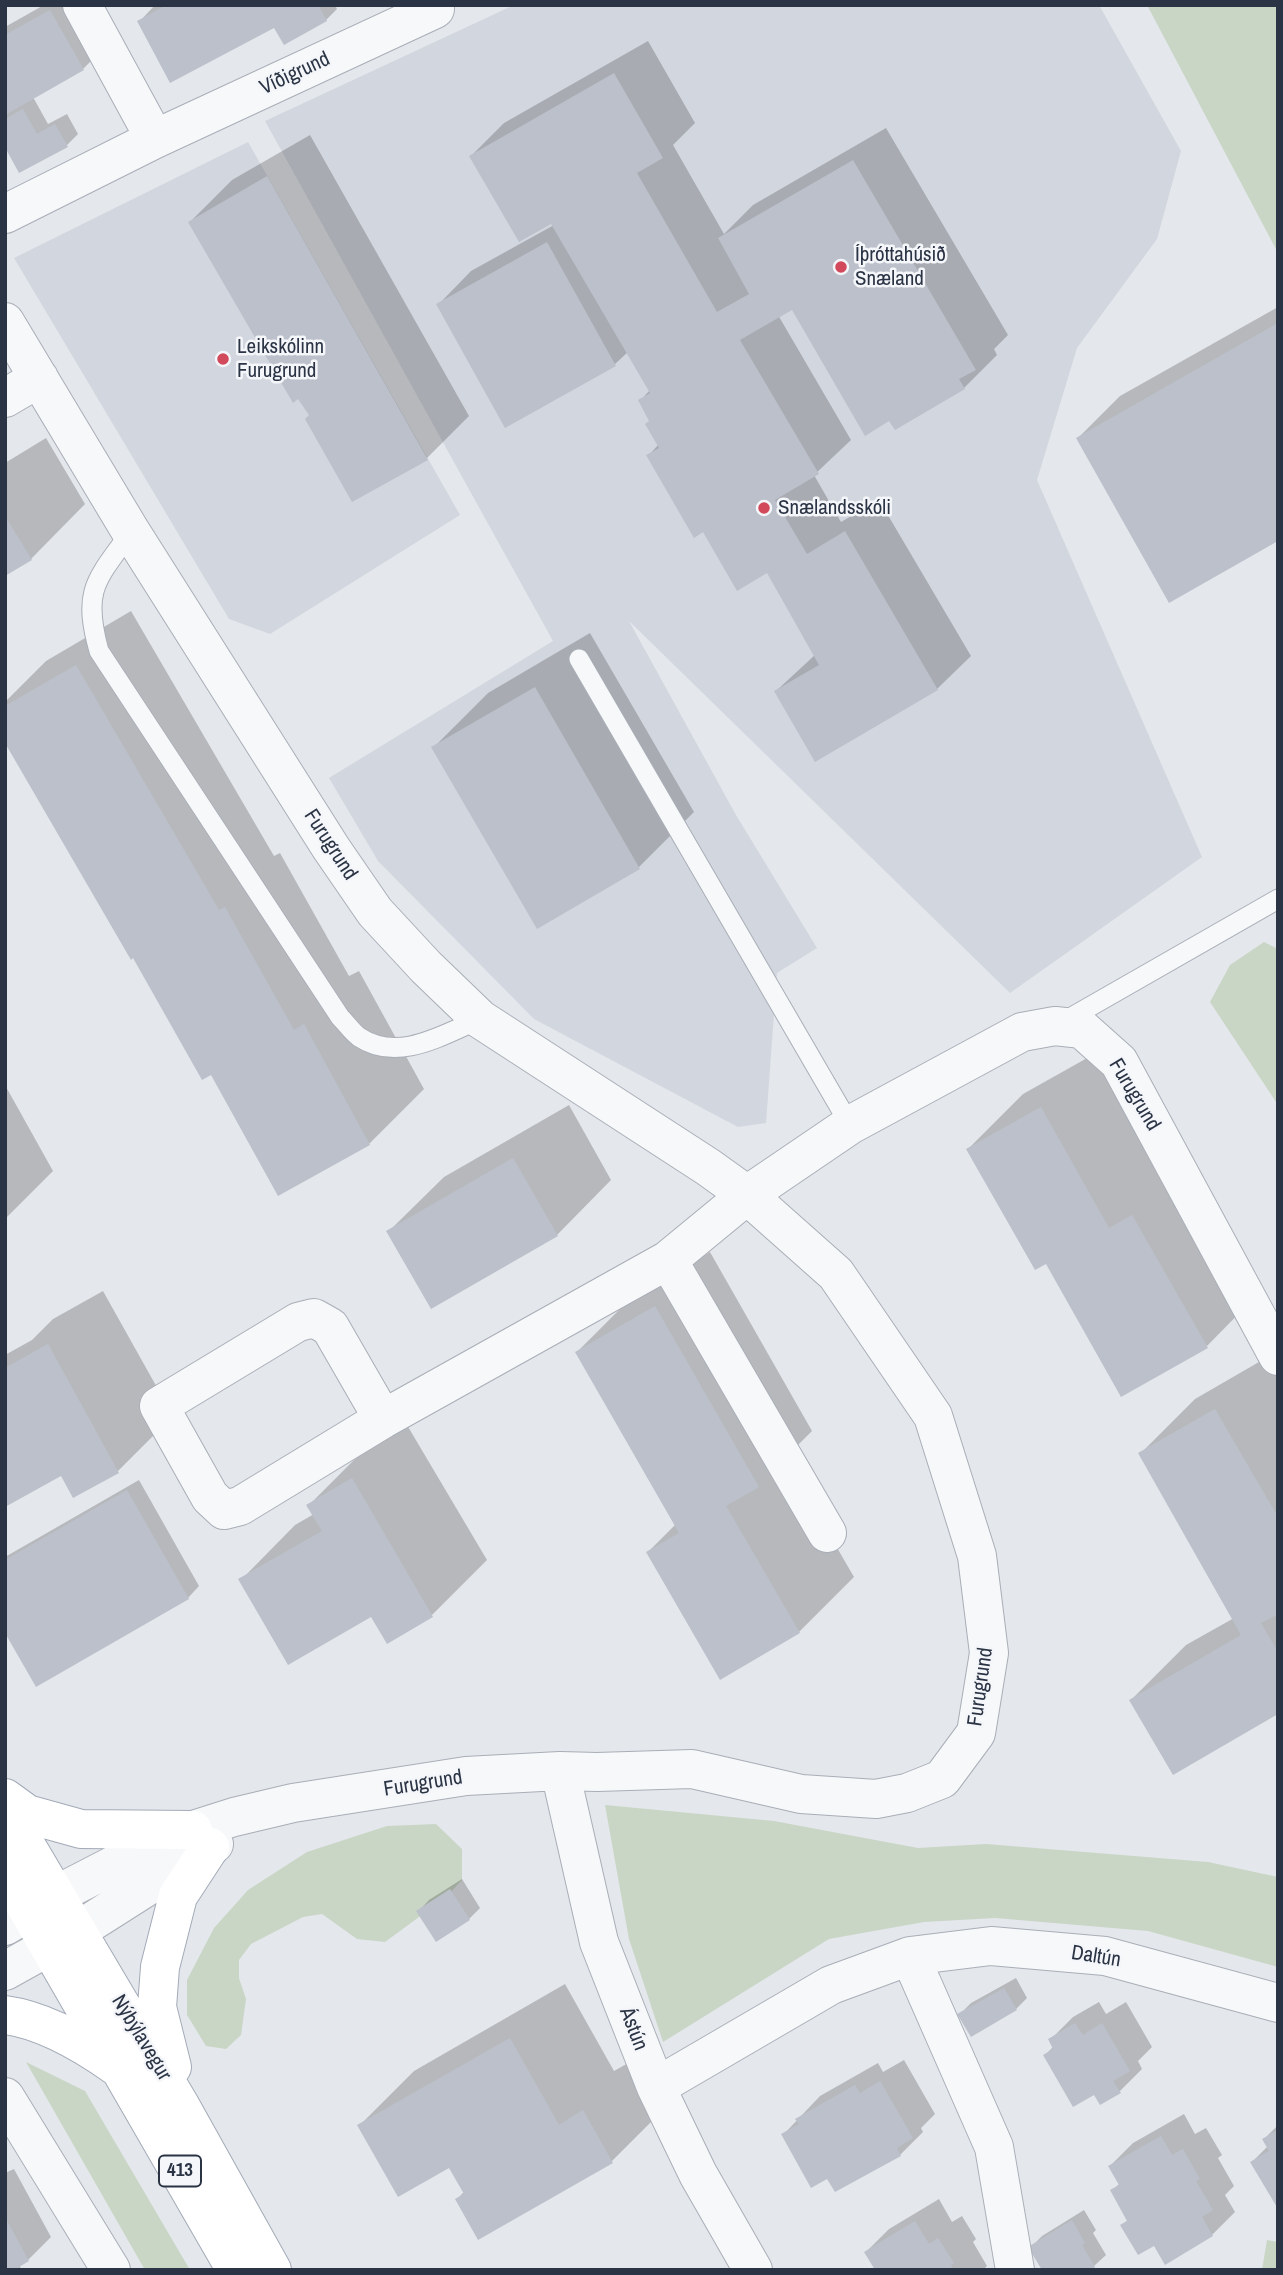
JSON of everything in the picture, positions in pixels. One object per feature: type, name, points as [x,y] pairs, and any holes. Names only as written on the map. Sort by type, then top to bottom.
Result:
[{"type":"main road","points":[[5,1798],[27,1814],[81,1829],[201,1838],[178,1896],[167,1933],[160,1967],[157,2007],[181,2107]]},
{"type":"main road","name":"Nýbýlavegur","points":[[5,1810],[30,1910]]},
{"type":"main road","name":"Nýbýlavegur","points":[[5,1870],[30,1910],[64,1939],[181,2107],[272,2270]]},
{"type":"main road","name":"Nýbýlavegur","points":[[64,1939],[123,2072],[236,2270]]},
{"type":"main road","points":[[5,2015],[41,2025],[90,2048],[123,2072]]},
{"type":"street","points":[[82,5],[155,139]]},
{"type":"street","name":"Víðigrund","points":[[5,214],[155,139],[437,7]]},
{"type":"street","name":"Furugrund","points":[[5,322],[131,533],[331,848],[375,912],[426,967],[480,1019],[708,1167],[747,1195],[836,1274],[933,1416],[978,1556],[989,1653],[976,1733],[942,1779],[907,1793],[876,1800],[801,1794],[692,1769],[559,1771],[466,1776],[293,1803],[201,1838],[137,1853],[30,1910]]},
{"type":"street","points":[[5,398],[39,378]]},
{"type":"street","name":"Furugrund","points":[[383,1419],[330,1327],[314,1318],[298,1322],[159,1406],[210,1497],[224,1510],[240,1506],[383,1419],[668,1260],[747,1195],[850,1125],[1022,1032],[1055,1027],[1082,1028],[1119,1062],[1278,1356]]},
{"type":"street","points":[[668,1260],[827,1533]]},
{"type":"street","name":"Ástún","points":[[559,1771],[599,1942],[656,2087],[698,2174],[753,2270]]},
{"type":"street","name":"Furugrund","points":[[5,1970],[64,1939],[201,1838]]},
{"type":"street","name":"Daltún","points":[[656,2087],[831,1986],[910,1956],[991,1946],[1105,1956],[1278,2003]]},
{"type":"street","points":[[910,1956],[994,2147],[1016,2270]]},
{"type":"street","points":[[5,2097],[111,2270]]},
{"type":"lane","points":[[131,533],[101,574],[92,595],[91,625],[99,651],[340,1017],[359,1037],[389,1048],[411,1047],[480,1019]]},
{"type":"lane","points":[[579,659],[850,1125]]},
{"type":"lane","points":[[1055,1027],[1278,899]]},
{"type":"shaded area","name":"Snælandsskóli","points":[[514,5],[1099,5],[1181,151],[1157,239],[1077,348],[1037,480],[1202,857],[1010,993],[629,621],[736,815],[817,948],[777,973],[766,1123],[738,1127],[534,1019],[378,861],[329,778],[553,641],[265,121]]},
{"type":"shaded area","name":"Leikskólinn Furugrund","points":[[248,142],[460,515],[270,634],[229,619],[14,258]]},
{"type":"green space","points":[[1147,5],[1278,5],[1278,253]]},
{"type":"green space","points":[[1264,942],[1278,949],[1278,1105],[1210,1002],[1230,965]]},
{"type":"green space","points":[[605,1805],[774,1821],[918,1848],[986,1844],[1208,1862],[1278,1877],[1278,1967],[1148,1931],[995,1918],[924,1922],[829,1939],[663,2042],[629,1939]]},
{"type":"green space","points":[[436,1824],[462,1849],[462,1880],[445,1898],[385,1942],[357,1939],[322,1914],[303,1917],[251,1944],[239,1960],[239,1978],[246,1999],[241,2035],[226,2049],[206,2046],[187,2015],[187,1980],[214,1928],[248,1890],[307,1852],[387,1826]]},
{"type":"green space","points":[[26,2062],[85,2091],[190,2270],[145,2270]]},
{"type":"green space","points":[[1267,2240],[1278,2242],[1278,2270],[1262,2270]]},
{"type":"building","points":[[167,5],[318,5],[327,21],[284,45],[274,28],[170,83],[137,21]]},
{"type":"building","points":[[50,10],[84,70],[5,115],[5,35]]},
{"type":"building","points":[[614,73],[663,158],[637,173],[717,312],[749,294],[718,238],[853,160],[976,370],[959,379],[965,389],[895,430],[889,421],[865,436],[792,310],[740,340],[819,474],[775,500],[807,554],[845,531],[938,690],[815,762],[774,691],[819,665],[767,573],[737,591],[703,532],[694,538],[646,455],[659,448],[645,424],[649,421],[638,400],[650,393],[551,224],[519,242],[469,156]]},
{"type":"building","points":[[23,109],[37,134],[55,124],[68,147],[19,173],[7,151],[5,152],[5,119]]},
{"type":"building","points":[[267,176],[428,460],[352,502],[305,419],[309,415],[298,399],[293,403],[188,222]]},
{"type":"building","points":[[547,242],[616,366],[505,428],[436,304]]},
{"type":"building","points":[[1278,323],[1278,541],[1169,603],[1076,438]]},
{"type":"building","points":[[5,516],[32,560],[5,576]]},
{"type":"building","points":[[76,665],[219,910],[225,907],[294,1030],[304,1024],[370,1145],[278,1196],[211,1075],[202,1080],[5,743],[5,706]]},
{"type":"building","points":[[535,687],[640,869],[537,929],[431,747]]},
{"type":"building","points":[[1041,1107],[1109,1228],[1132,1215],[1208,1348],[1121,1397],[1046,1264],[1035,1270],[966,1149]]},
{"type":"building","points":[[513,1158],[558,1236],[431,1309],[386,1231]]},
{"type":"building","points":[[655,1306],[759,1487],[726,1506],[800,1633],[720,1680],[646,1552],[679,1533],[575,1352]]},
{"type":"building","points":[[48,1344],[119,1473],[73,1498],[61,1476],[5,1507],[5,1368]]},
{"type":"building","points":[[1215,1409],[1278,1517],[1278,1614],[1261,1623],[1278,1652],[1278,1714],[1173,1775],[1129,1700],[1241,1635],[1138,1453]]},
{"type":"building","points":[[352,1478],[433,1617],[387,1644],[371,1617],[288,1665],[238,1579],[322,1531],[306,1505]]},
{"type":"building","points":[[127,1490],[189,1599],[36,1687],[5,1633],[5,1560]]},
{"type":"building","points":[[450,1889],[470,1920],[436,1942],[416,1911]]},
{"type":"building","points":[[1004,1988],[1017,2010],[971,2037],[957,2014]]},
{"type":"building","points":[[1075,2023],[1083,2035],[1102,2023],[1130,2071],[1113,2081],[1121,2093],[1100,2105],[1094,2095],[1073,2107],[1043,2055],[1053,2049],[1048,2039]]},
{"type":"building","points":[[510,2038],[559,2125],[583,2110],[613,2163],[478,2240],[455,2199],[464,2194],[449,2168],[398,2197],[357,2125]]},
{"type":"building","points":[[880,2081],[913,2138],[897,2148],[901,2156],[835,2192],[827,2179],[811,2188],[781,2134],[799,2124],[795,2119],[855,2085],[860,2093]]},
{"type":"building","points":[[1278,2130],[1278,2209],[1250,2162],[1269,2151],[1262,2139]]},
{"type":"building","points":[[1161,2136],[1172,2155],[1183,2149],[1200,2179],[1196,2181],[1213,2210],[1202,2217],[1213,2236],[1165,2265],[1154,2246],[1138,2255],[1120,2225],[1127,2221],[1110,2190],[1119,2185],[1108,2166]]},
{"type":"building","points":[[5,2217],[29,2261],[14,2270],[5,2270]]},
{"type":"building","points":[[1072,2220],[1095,2267],[1091,2270],[1042,2270],[1028,2247]]},
{"type":"building","points":[[915,2221],[929,2244],[938,2238],[954,2263],[951,2265],[953,2270],[875,2270],[864,2252]]},
{"type":"place","name":"Íþróttahúsið Snæland","points":[[841,267]]},
{"type":"place","name":"Leikskólinn Furugrund","points":[[223,359]]},
{"type":"place","name":"Snælandsskóli","points":[[764,508]]}]
